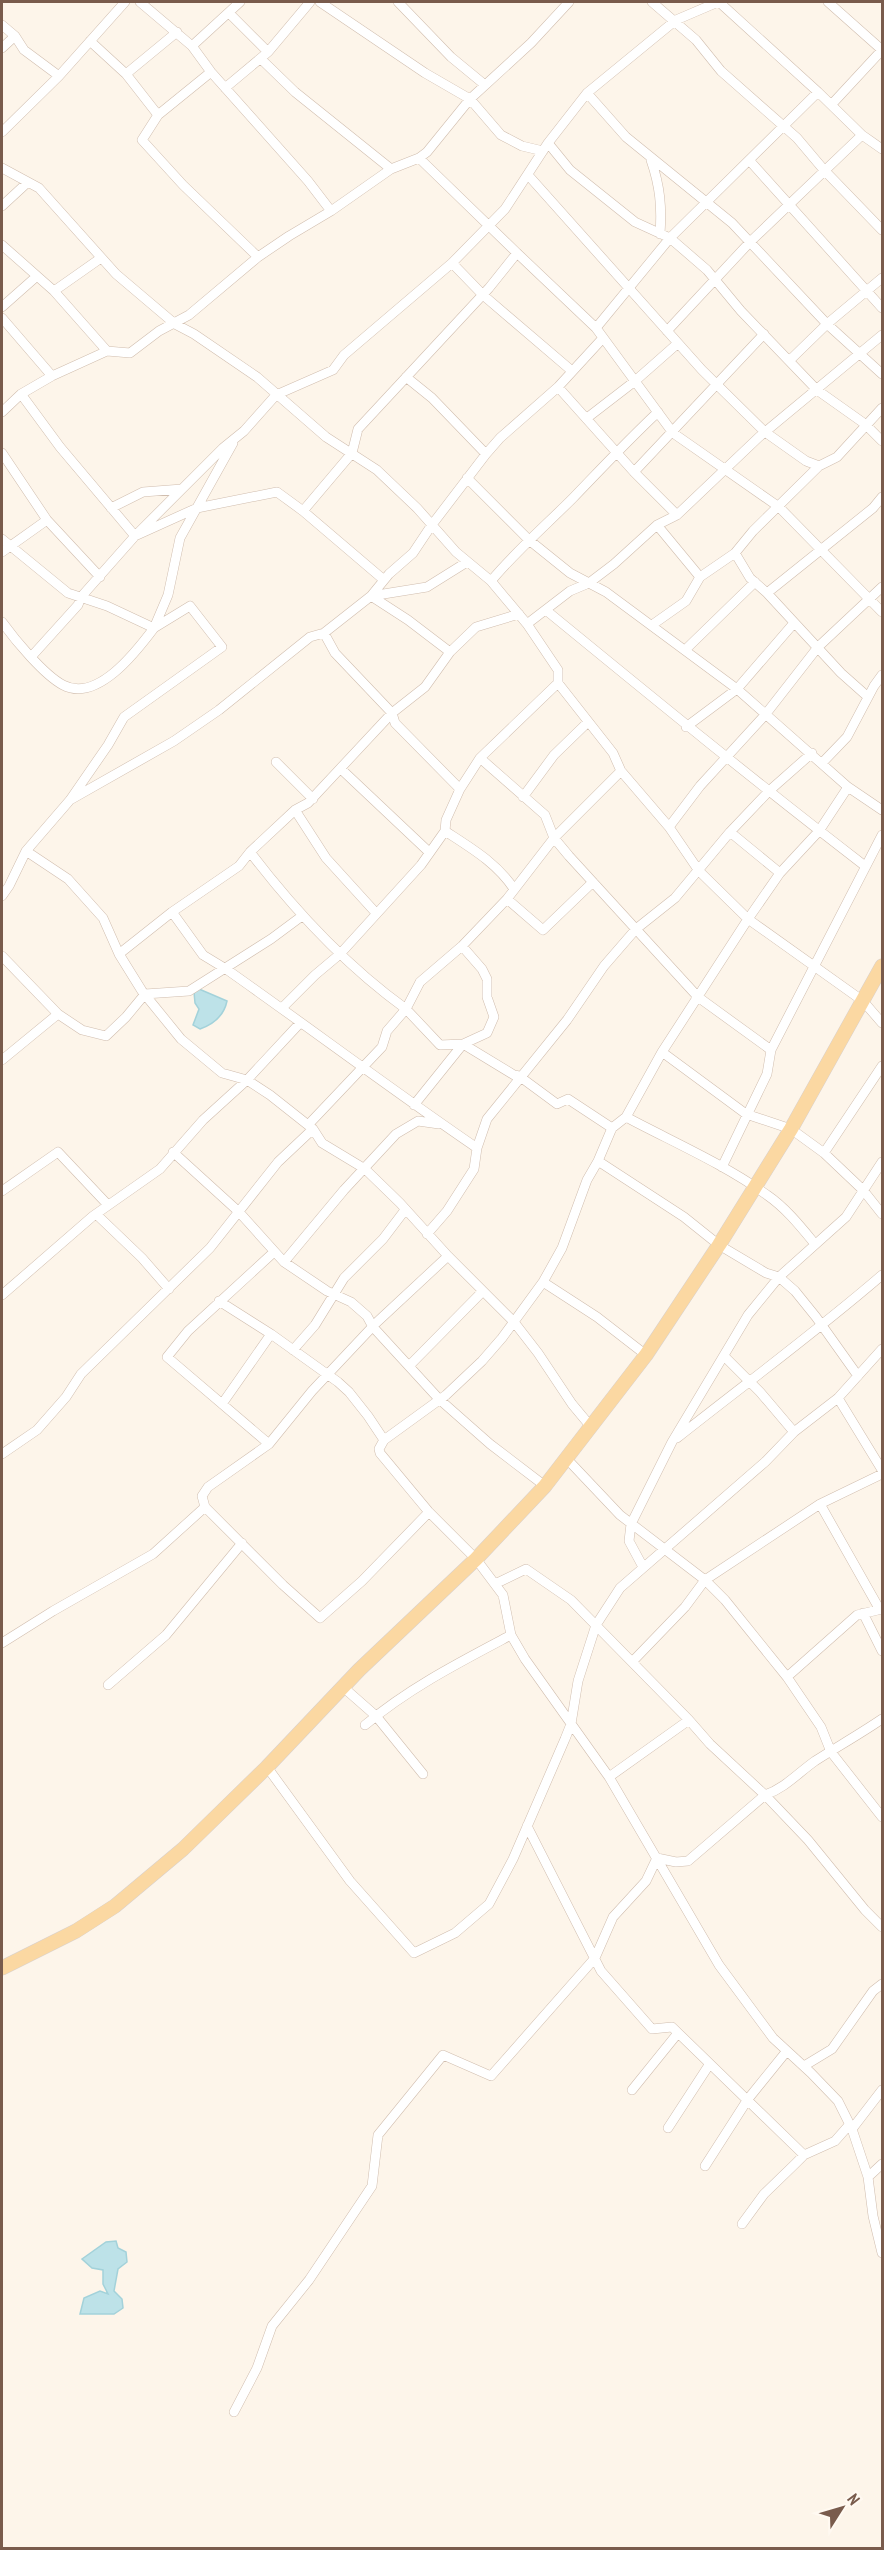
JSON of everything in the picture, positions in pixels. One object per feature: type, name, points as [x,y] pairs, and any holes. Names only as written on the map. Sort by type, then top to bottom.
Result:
[{"type":"main road","points":[[2,1968],[76,1931],[115,1906],[183,1849],[267,1767],[343,1687],[476,1559],[545,1486],[592,1428],[646,1355],[719,1245],[790,1129],[882,966]]},
{"type":"street","points":[[4,126],[59,76],[125,2]]},
{"type":"street","points":[[140,2],[192,46],[211,72],[308,181],[331,211]]},
{"type":"street","points":[[192,46],[240,2]]},
{"type":"street","points":[[225,87],[265,55],[310,2]]},
{"type":"street","points":[[320,2],[424,74],[470,99],[501,135],[522,146],[545,147],[635,222],[665,236],[707,270],[818,390],[865,424],[882,441]]},
{"type":"street","points":[[398,2],[451,57],[485,85]]},
{"type":"street","points":[[2,412],[21,394],[52,376],[107,351],[130,353],[211,297],[258,257],[331,211],[390,169],[419,158],[443,135],[470,99],[531,43],[569,2]]},
{"type":"street","points":[[652,2],[676,20],[721,71],[797,138],[824,170],[882,230]]},
{"type":"street","points":[[31,657],[135,536],[223,448],[264,411],[276,395],[333,370],[344,356],[452,263],[505,209],[545,147],[587,93],[676,20],[718,2],[832,104],[862,135],[882,149]]},
{"type":"street","points":[[828,2],[882,50],[832,104]]},
{"type":"street","points":[[229,13],[295,92],[390,169]]},
{"type":"street","points":[[2,25],[15,36],[24,50],[59,76]]},
{"type":"street","points":[[126,74],[177,32]]},
{"type":"street","points":[[2,48],[15,36]]},
{"type":"street","points":[[90,41],[126,74],[158,115]]},
{"type":"street","points":[[211,72],[158,115],[142,140],[183,185],[258,257]]},
{"type":"street","points":[[596,328],[630,288],[665,236],[705,203],[818,92]]},
{"type":"street","points":[[587,93],[626,137],[750,242],[827,324],[882,374]]},
{"type":"street","points":[[667,332],[750,242],[862,135]]},
{"type":"street","points":[[419,158],[596,328],[673,433],[779,507],[882,612]]},
{"type":"street","points":[[650,158],[658,181],[665,236]]},
{"type":"street","points":[[749,160],[882,308]]},
{"type":"street","points":[[2,168],[13,176],[39,188],[100,258],[175,324],[194,334],[257,377],[326,438],[377,470],[417,508],[431,526],[467,562],[491,581],[527,624],[558,670],[558,683],[613,753],[621,771],[669,827],[699,871],[748,919],[863,1001],[882,1023]]},
{"type":"street","points":[[528,175],[677,344],[765,432],[806,461],[819,466]]},
{"type":"street","points":[[2,206],[28,182]]},
{"type":"street","points":[[2,245],[54,291],[107,351]]},
{"type":"street","points":[[303,511],[352,453],[358,429],[483,295],[517,253]]},
{"type":"street","points":[[54,291],[100,258]]},
{"type":"street","points":[[452,263],[483,295],[572,371]]},
{"type":"street","points":[[2,308],[37,276]]},
{"type":"street","points":[[790,360],[827,324],[882,278]]},
{"type":"street","points":[[2,318],[52,376]]},
{"type":"street","points":[[634,472],[764,334]]},
{"type":"street","points":[[527,624],[547,611],[570,591],[589,583],[614,564],[657,525],[677,515],[765,432],[882,335]]},
{"type":"street","points":[[70,800],[174,741],[219,710],[310,637],[324,633],[371,596],[384,580],[413,553],[467,478],[500,438],[558,387],[603,338]]},
{"type":"street","points":[[587,418],[635,381],[677,344]]},
{"type":"street","points":[[406,377],[432,398],[486,454]]},
{"type":"street","points":[[558,387],[634,472],[677,515]]},
{"type":"street","points":[[21,394],[60,447],[135,536]]},
{"type":"street","points":[[652,625],[686,601],[700,577],[735,553],[753,531],[819,466],[837,457],[882,408]]},
{"type":"street","points":[[491,581],[616,451],[658,412]]},
{"type":"street","points":[[2,622],[31,657],[62,685],[74,689],[89,688],[109,677],[135,654],[154,628],[168,595],[180,538],[235,439]]},
{"type":"street","points":[[2,453],[47,520],[100,577]]},
{"type":"street","points":[[467,478],[529,540],[570,573],[606,592],[737,689],[848,787],[882,810]]},
{"type":"street","points":[[111,508],[143,492],[182,489]]},
{"type":"street","points":[[135,536],[197,507],[277,492],[303,511],[384,580]]},
{"type":"street","points":[[767,593],[873,508],[882,497]]},
{"type":"street","points":[[5,550],[47,520]]},
{"type":"street","points":[[657,525],[700,577]]},
{"type":"street","points":[[2,539],[5,550],[68,593],[107,606],[154,628]]},
{"type":"street","points":[[735,553],[755,582],[841,673],[868,697]]},
{"type":"street","points":[[371,596],[426,587],[467,562]]},
{"type":"street","points":[[685,650],[755,582]]},
{"type":"street","points":[[669,827],[726,755],[765,715],[818,647],[882,587]]},
{"type":"street","points":[[371,596],[408,620],[450,652]]},
{"type":"street","points":[[2,896],[26,851],[70,800],[108,745],[124,717],[222,646],[190,606],[154,628]]},
{"type":"street","points":[[547,611],[687,727],[726,755],[865,866]]},
{"type":"street","points":[[119,954],[172,912],[239,866],[250,852],[295,810],[313,799],[392,713],[425,687],[450,652],[476,627],[519,614]]},
{"type":"street","points":[[687,727],[737,689],[794,623]]},
{"type":"street","points":[[324,633],[335,653],[392,713],[395,723],[460,789]]},
{"type":"street","points":[[822,763],[847,737],[868,697],[878,688],[882,675]]},
{"type":"street","points":[[282,1008],[340,954],[421,865],[445,831],[446,820],[460,789],[480,758],[558,683]]},
{"type":"street","points":[[523,797],[554,755],[588,722]]},
{"type":"street","points":[[427,1234],[447,1211],[474,1169],[477,1148],[487,1119],[519,1076],[567,1020],[604,966],[636,929],[675,898],[730,832],[769,791],[812,753]]},
{"type":"street","points":[[480,758],[545,815],[554,838],[698,997],[771,1050]]},
{"type":"street","points":[[276,762],[313,799]]},
{"type":"street","points":[[341,769],[429,852]]},
{"type":"street","points":[[2,1454],[37,1430],[66,1397],[81,1374],[210,1248],[278,1162],[382,1047],[387,1031],[406,1009],[420,982],[462,946],[507,899],[554,838],[621,771]]},
{"type":"street","points":[[848,787],[819,831],[780,873],[748,919],[662,1053],[626,1117],[612,1128],[587,1180],[562,1248],[543,1281],[482,1361],[439,1399],[384,1440],[380,1453],[429,1512],[476,1559],[503,1595],[512,1635],[525,1659],[609,1777],[719,1965],[773,2038],[838,2101],[851,2126],[868,2177],[873,2216],[882,2253]]},
{"type":"street","points":[[295,810],[326,858],[352,889],[376,912]]},
{"type":"street","points":[[445,831],[476,851],[503,873],[514,889]]},
{"type":"street","points":[[730,832],[780,873]]},
{"type":"street","points":[[722,1167],[767,1074],[771,1050],[882,835]]},
{"type":"street","points":[[26,851],[68,879],[103,918],[119,954],[145,994],[190,1046],[222,1073],[248,1080],[270,1095],[311,1127],[322,1143],[364,1169],[482,1292],[514,1322],[572,1404],[592,1428]]},
{"type":"street","points":[[250,852],[280,892],[313,929],[360,975],[406,1009],[440,1045],[463,1044],[487,1033],[494,1017],[488,997],[487,979],[482,969],[462,946]]},
{"type":"street","points":[[507,899],[543,930],[593,882]]},
{"type":"street","points":[[172,912],[203,955],[282,1008],[362,1068],[388,1083],[414,1105],[477,1148]]},
{"type":"street","points":[[2,956],[58,1014],[82,1030],[106,1036],[145,994],[189,991],[226,969],[302,916]]},
{"type":"street","points":[[2,1060],[58,1014]]},
{"type":"street","points":[[2,1295],[37,1262],[96,1214],[160,1169],[203,1120],[248,1080],[300,1023]]},
{"type":"street","points":[[463,1044],[519,1076],[557,1104],[568,1099],[612,1128]]},
{"type":"street","points":[[414,1105],[463,1044]]},
{"type":"street","points":[[662,1053],[746,1114],[790,1129],[824,1153],[863,1190],[882,1214]]},
{"type":"street","points":[[824,1153],[872,1086],[882,1066]]},
{"type":"street","points":[[626,1117],[722,1167],[755,1187],[789,1214],[816,1244]]},
{"type":"street","points":[[284,1262],[396,1134],[418,1121],[442,1125]]},
{"type":"street","points":[[2,1191],[58,1152],[108,1205]]},
{"type":"street","points":[[173,1152],[239,1212],[284,1262],[327,1291],[351,1302],[367,1316],[373,1327],[439,1399],[490,1444],[545,1486]]},
{"type":"street","points":[[598,1161],[684,1217],[719,1245],[766,1273],[779,1277],[795,1291],[858,1376]]},
{"type":"street","points":[[643,1567],[629,1541],[631,1524],[672,1442],[748,1315],[779,1277],[846,1217],[882,1162]]},
{"type":"street","points":[[293,1350],[315,1325],[344,1278],[383,1239],[405,1210]]},
{"type":"street","points":[[96,1214],[142,1258],[169,1289]]},
{"type":"street","points":[[269,1444],[168,1357],[188,1331],[274,1252]]},
{"type":"street","points":[[429,1512],[362,1581],[320,1618],[283,1585],[205,1507],[202,1496],[208,1487],[269,1444],[326,1376],[373,1327],[448,1257]]},
{"type":"street","points":[[672,1442],[821,1326],[882,1275]]},
{"type":"street","points":[[543,1281],[597,1317],[646,1355]]},
{"type":"street","points":[[410,1365],[482,1292]]},
{"type":"street","points":[[219,1301],[293,1350],[349,1392],[384,1440]]},
{"type":"street","points":[[222,1404],[270,1334]]},
{"type":"street","points":[[267,1767],[350,1881],[414,1953],[455,1933],[489,1905],[513,1859],[571,1724],[578,1681],[596,1625],[610,1599],[643,1567],[765,1462],[794,1432],[838,1398],[882,1349]]},
{"type":"street","points":[[723,1356],[750,1381],[794,1432]]},
{"type":"street","points":[[632,1662],[685,1607],[705,1580],[820,1504],[882,1472],[838,1398]]},
{"type":"street","points":[[567,1459],[608,1504],[705,1580],[725,1600],[787,1677],[821,1727],[831,1752],[882,1817]]},
{"type":"street","points":[[787,1677],[857,1615],[881,1609],[820,1504]]},
{"type":"street","points":[[2,1643],[153,1554],[205,1507]]},
{"type":"street","points":[[108,1685],[166,1635],[242,1543]]},
{"type":"street","points":[[495,1584],[526,1569],[571,1600],[710,1744],[765,1795],[808,1840],[865,1910],[882,1927]]},
{"type":"street","points":[[863,1613],[882,1651]]},
{"type":"street","points":[[365,1725],[398,1698],[459,1662],[512,1635]]},
{"type":"street","points":[[343,1687],[376,1716],[423,1774]]},
{"type":"street","points":[[657,1857],[676,1862],[688,1861],[765,1795],[779,1790],[814,1762],[882,1719]]},
{"type":"street","points":[[609,1777],[688,1720]]},
{"type":"street","points":[[527,1826],[601,1971],[652,2029],[672,2027],[804,2155]]},
{"type":"street","points":[[234,2412],[257,2368],[272,2326],[309,2280],[372,2186],[378,2135],[443,2055],[491,2076],[595,1958],[613,1917],[646,1881],[657,1857]]},
{"type":"street","points":[[804,2066],[832,2049],[873,1991],[882,1984]]},
{"type":"street","points":[[632,2090],[678,2033]]},
{"type":"street","points":[[705,2166],[748,2099],[786,2052]]},
{"type":"street","points":[[668,2128],[709,2064]]},
{"type":"street","points":[[742,2224],[764,2194],[804,2155],[835,2141],[882,2091]]},
{"type":"street","points":[[868,2177],[882,2164]]},
{"type":"water","points":[[199,989],[227,1001],[218,1019],[200,1029],[193,1025],[199,1009],[195,1003],[194,992]]},
{"type":"water","points":[[116,2241],[118,2248],[126,2252],[127,2262],[118,2269],[114,2291],[122,2299],[123,2308],[114,2314],[80,2314],[84,2298],[100,2291],[108,2294],[103,2284],[103,2270],[92,2268],[82,2259],[106,2242]]}]
